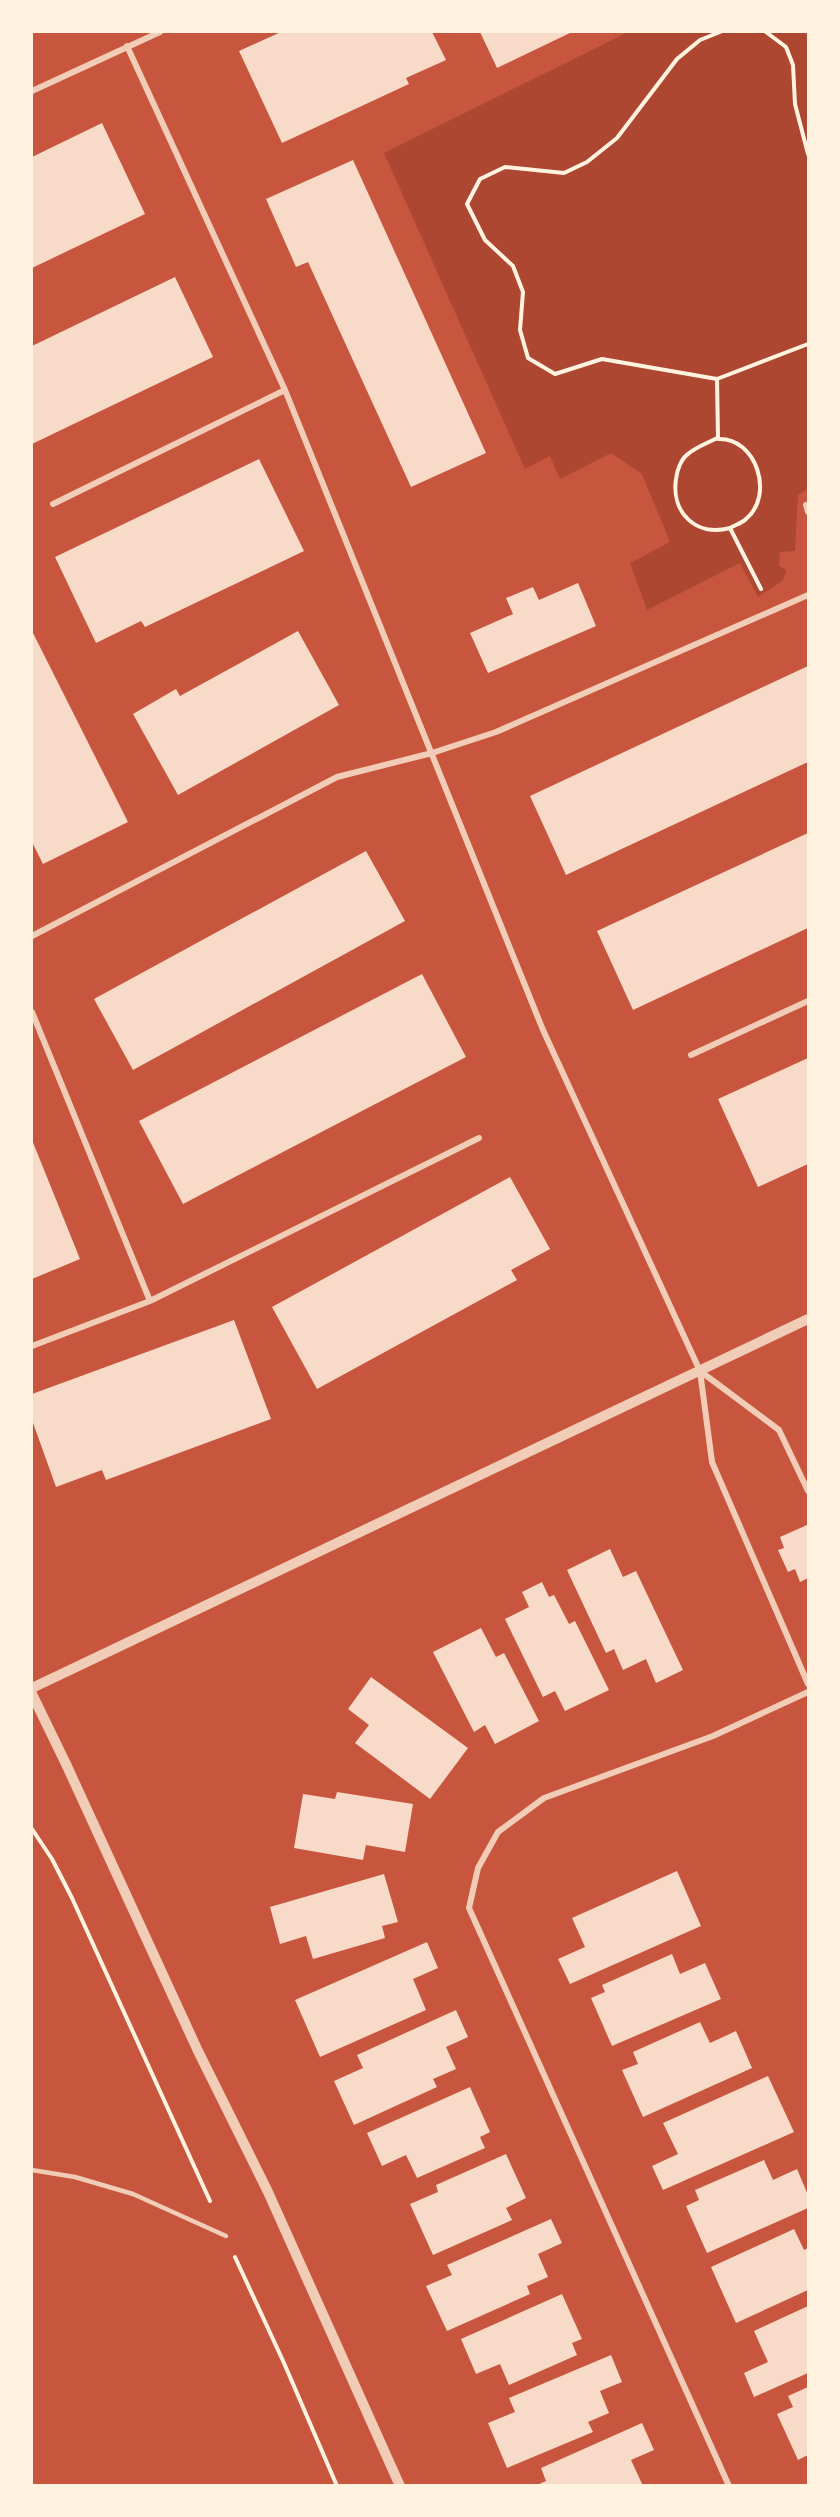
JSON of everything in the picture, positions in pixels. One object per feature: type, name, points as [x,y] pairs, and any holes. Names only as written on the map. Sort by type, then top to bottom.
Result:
[{"type":"street","points":[[32,91],[160,32]]},
{"type":"street","points":[[127,46],[285,390],[543,1030],[700,1371],[712,1462],[808,1684]]},
{"type":"street","points":[[53,504],[285,390]]},
{"type":"street","points":[[32,936],[337,777],[432,753],[496,732],[808,595]]},
{"type":"street","points":[[691,1055],[808,1001]]},
{"type":"street","points":[[32,1012],[150,1301]]},
{"type":"street","points":[[32,1346],[150,1301],[479,1138]]},
{"type":"street","points":[[32,1688],[808,1319]]},
{"type":"street","points":[[700,1371],[778,1430],[808,1491]]},
{"type":"street","points":[[729,2486],[469,1908],[478,1869],[498,1832],[544,1798],[713,1736],[808,1692]]},
{"type":"street","points":[[32,1694],[198,2051],[268,2192],[400,2486]]},
{"type":"lane","points":[[32,2170],[75,2177],[133,2194],[226,2236]]},
{"type":"path","points":[[720,32],[700,40],[676,59],[617,138],[587,162],[564,173],[506,167],[480,180],[466,204],[485,240],[513,266],[523,292],[520,330],[528,358],[555,374],[602,359],[717,379],[808,344]]},
{"type":"path","points":[[766,32],[786,47],[793,65],[795,104],[808,154]]},
{"type":"path","points":[[717,379],[718,438]]},
{"type":"path","points":[[718,438],[742,446],[758,464],[760,496],[748,518],[730,528],[718,531],[698,527],[682,515],[674,493],[677,470],[687,454],[718,438]]},
{"type":"path","points":[[730,528],[772,611]]},
{"type":"path","points":[[32,1829],[52,1859],[72,1898],[284,2363],[336,2486]]},
{"type":"shaded area","points":[[628,32],[805,32],[808,40],[808,489],[798,495],[795,551],[780,552],[779,566],[787,570],[782,581],[758,597],[740,563],[647,610],[630,563],[670,542],[642,474],[611,453],[560,479],[550,456],[525,469],[384,153]]},
{"type":"building","points":[[281,32],[432,32],[446,60],[406,78],[409,84],[282,143],[239,51]]},
{"type":"building","points":[[480,32],[572,32],[497,68]]},
{"type":"building","points":[[102,123],[145,214],[32,268],[32,157]]},
{"type":"building","points":[[353,160],[486,453],[411,487],[308,262],[296,267],[266,199]]},
{"type":"building","points":[[175,277],[213,357],[32,444],[32,346]]},
{"type":"building","points":[[259,459],[304,551],[145,627],[141,621],[96,643],[55,557]]},
{"type":"building","points":[[578,583],[596,626],[488,673],[470,633],[513,614],[506,598],[533,587],[539,600]]},
{"type":"building","points":[[32,631],[128,822],[43,864],[32,842]]},
{"type":"building","points":[[298,631],[339,705],[178,795],[133,714],[176,689],[180,696]]},
{"type":"building","points":[[808,666],[808,762],[566,875],[530,796]]},
{"type":"building","points":[[808,833],[808,928],[633,1010],[597,931]]},
{"type":"building","points":[[366,851],[405,921],[133,1070],[94,999]]},
{"type":"building","points":[[422,974],[466,1057],[183,1204],[139,1121]]},
{"type":"building","points":[[808,1058],[808,1164],[758,1187],[718,1099]]},
{"type":"building","points":[[32,1140],[80,1259],[32,1279]]},
{"type":"building","points":[[510,1177],[550,1249],[511,1270],[517,1280],[317,1389],[272,1307]]},
{"type":"building","points":[[234,1320],[271,1419],[106,1480],[102,1470],[56,1487],[32,1420],[32,1394]]},
{"type":"building","points":[[807,1525],[808,1578],[800,1582],[795,1569],[788,1572],[778,1550],[784,1548],[780,1537]]},
{"type":"building","points":[[610,1549],[623,1577],[636,1571],[683,1670],[656,1683],[646,1659],[623,1670],[614,1649],[606,1653],[567,1570]]},
{"type":"building","points":[[542,1582],[549,1597],[554,1595],[569,1624],[575,1621],[609,1690],[565,1711],[555,1691],[543,1697],[505,1619],[529,1607],[522,1592]]},
{"type":"building","points":[[481,1628],[496,1657],[504,1653],[539,1721],[495,1744],[485,1725],[474,1732],[433,1652]]},
{"type":"building","points":[[371,1677],[468,1748],[430,1799],[355,1743],[369,1725],[348,1709]]},
{"type":"building","points":[[337,1792],[413,1804],[405,1852],[366,1845],[363,1860],[294,1848],[303,1794],[335,1799]]},
{"type":"building","points":[[677,1871],[701,1926],[570,1984],[558,1959],[585,1947],[572,1918]]},
{"type":"building","points":[[384,1874],[398,1922],[382,1926],[385,1938],[313,1959],[306,1936],[280,1944],[270,1907]]},
{"type":"building","points":[[427,1942],[438,1968],[413,1979],[426,2010],[320,2057],[295,2000]]},
{"type":"building","points":[[672,1954],[680,1974],[705,1963],[721,1999],[612,2046],[591,1998],[605,1992],[602,1985]]},
{"type":"building","points":[[456,2010],[468,2037],[446,2047],[456,2069],[433,2079],[437,2087],[354,2125],[334,2081],[363,2068],[357,2055]]},
{"type":"building","points":[[700,2022],[710,2043],[736,2031],[752,2068],[643,2117],[622,2070],[638,2064],[633,2052]]},
{"type":"building","points":[[768,2076],[794,2132],[663,2190],[652,2166],[678,2154],[663,2123]]},
{"type":"building","points":[[470,2087],[490,2132],[480,2137],[485,2148],[417,2178],[406,2155],[382,2166],[367,2133]]},
{"type":"building","points":[[506,2154],[526,2198],[506,2208],[512,2220],[433,2255],[410,2204],[438,2192],[436,2185]]},
{"type":"building","points":[[764,2160],[773,2180],[797,2169],[808,2195],[808,2208],[707,2253],[686,2206],[699,2200],[695,2190]]},
{"type":"building","points":[[551,2219],[562,2243],[538,2254],[548,2277],[527,2286],[530,2294],[447,2331],[426,2286],[452,2275],[447,2265]]},
{"type":"building","points":[[794,2229],[804,2250],[808,2248],[808,2290],[736,2323],[711,2267]]},
{"type":"building","points":[[562,2294],[582,2339],[572,2343],[577,2355],[509,2385],[500,2364],[476,2374],[461,2339]]},
{"type":"building","points":[[808,2306],[808,2373],[754,2397],[744,2373],[768,2362],[754,2331]]},
{"type":"building","points":[[611,2355],[622,2382],[600,2391],[609,2413],[588,2422],[593,2432],[507,2468],[488,2423],[515,2412],[509,2398]]},
{"type":"building","points":[[808,2387],[808,2455],[798,2460],[777,2414],[793,2407],[788,2396]]},
{"type":"building","points":[[642,2423],[654,2450],[631,2460],[643,2486],[535,2486],[546,2481],[541,2468]]}]
